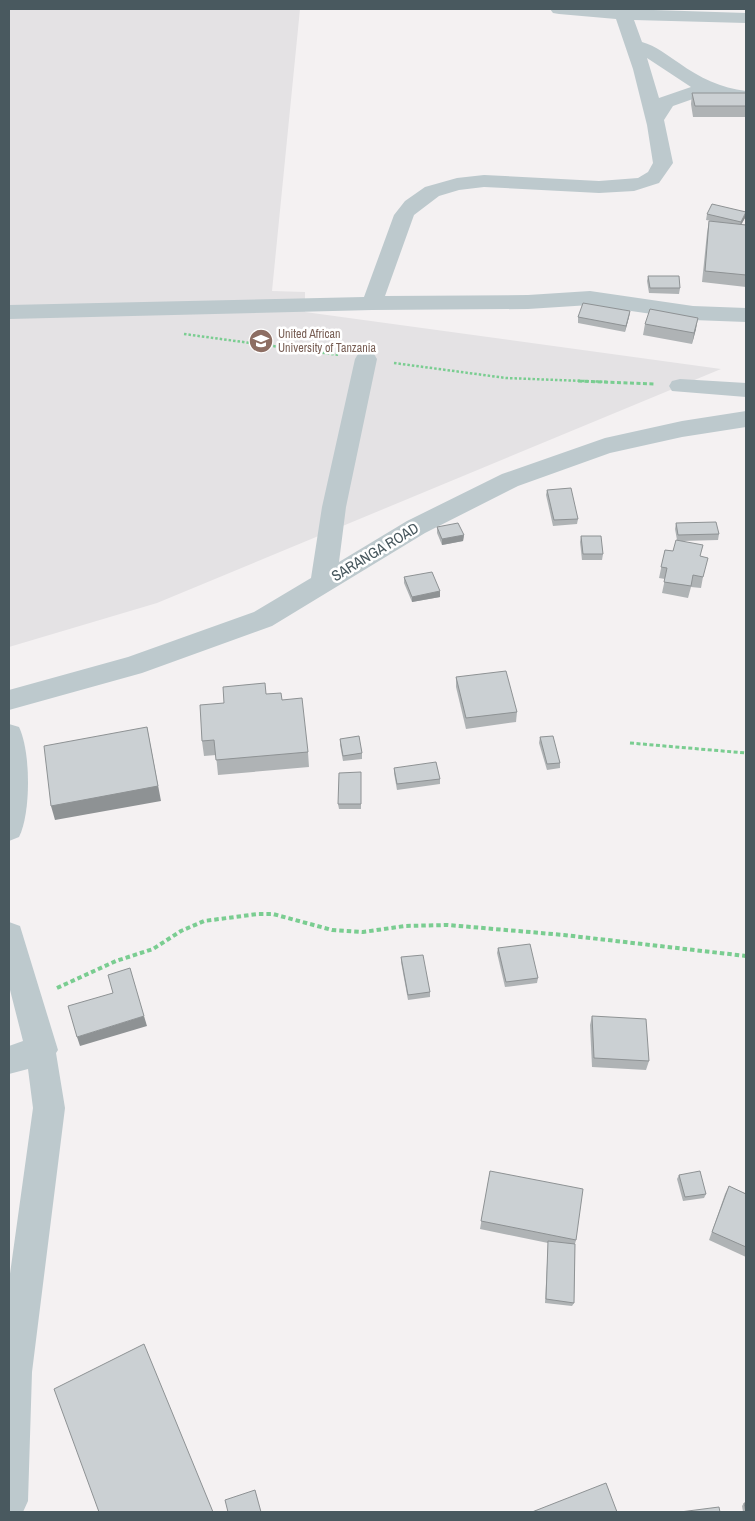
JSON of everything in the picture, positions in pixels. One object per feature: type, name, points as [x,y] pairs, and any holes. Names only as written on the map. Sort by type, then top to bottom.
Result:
[{"type":"street","points":[[559,9],[623,14],[746,18]]},
{"type":"street","points":[[372,303],[393,248],[399,223],[411,205],[432,192],[467,182],[498,181],[606,188],[633,185],[653,178],[663,163],[656,118],[635,46],[623,14]]},
{"type":"street","points":[[635,46],[644,47],[705,88],[746,96]]},
{"type":"street","points":[[656,118],[666,102],[705,88]]},
{"type":"street","points":[[9,312],[372,303],[528,302],[590,298],[693,313],[746,315]]},
{"type":"street","points":[[323,584],[334,507],[366,359]]},
{"type":"street","points":[[680,386],[746,390]]},
{"type":"street","name":"SARANGA ROAD","points":[[9,700],[133,666],[254,622],[323,584],[416,527],[510,480],[605,446],[682,429],[746,419]]},
{"type":"street","points":[[9,735],[14,760],[13,807],[9,829]]},
{"type":"street","points":[[9,936],[42,1050],[49,1108],[14,1372],[9,1501]]},
{"type":"street","points":[[9,1060],[42,1050]]},
{"type":"path","points":[[178,333],[506,378],[680,386]]},
{"type":"path","points":[[630,743],[746,753]]},
{"type":"path","points":[[29,1002],[87,973],[153,949],[181,931],[204,920],[258,914],[273,914],[332,930],[363,932],[405,926],[448,925],[564,935],[746,956]]},
{"type":"shaded area","name":"United African University of Tanzania","points":[[9,9],[300,9],[272,291],[305,292],[305,312],[721,369],[157,603],[9,647]]},
{"type":"building","points":[[692,93],[746,93],[746,106],[695,106]]},
{"type":"building","points":[[712,204],[746,212],[741,222],[707,214]]},
{"type":"building","points":[[709,221],[746,225],[746,275],[705,271]]},
{"type":"building","points":[[648,276],[679,276],[680,288],[650,288]]},
{"type":"building","points":[[583,303],[630,311],[626,326],[578,317]]},
{"type":"building","points":[[650,309],[698,318],[694,333],[645,324]]},
{"type":"building","points":[[571,488],[578,519],[554,520],[547,490]]},
{"type":"building","points":[[716,522],[719,534],[678,535],[676,523]]},
{"type":"building","points":[[458,523],[464,535],[442,539],[437,527]]},
{"type":"building","points":[[581,536],[601,536],[603,554],[583,554]]},
{"type":"building","points":[[676,540],[703,545],[700,556],[708,558],[703,577],[693,575],[691,586],[664,582],[667,568],[661,567],[665,550],[673,551]]},
{"type":"building","points":[[432,572],[440,591],[412,597],[404,577]]},
{"type":"building","points":[[506,671],[517,712],[466,718],[456,677]]},
{"type":"building","points":[[265,683],[266,694],[281,693],[282,700],[302,698],[308,752],[216,760],[214,740],[202,741],[200,705],[224,703],[223,687]]},
{"type":"building","points":[[147,727],[158,786],[51,806],[44,746]]},
{"type":"building","points":[[359,736],[362,753],[343,756],[340,739]]},
{"type":"building","points":[[553,736],[560,763],[547,764],[540,737]]},
{"type":"building","points":[[436,762],[440,779],[397,784],[394,768]]},
{"type":"building","points":[[361,772],[361,804],[338,804],[339,773]]},
{"type":"building","points":[[530,944],[538,978],[506,982],[498,948]]},
{"type":"building","points":[[423,955],[430,992],[408,995],[401,957]]},
{"type":"building","points":[[130,968],[144,1016],[77,1037],[68,1006],[113,993],[108,975]]},
{"type":"building","points":[[592,1016],[646,1019],[649,1061],[594,1058]]},
{"type":"building","points":[[490,1171],[583,1189],[576,1240],[481,1221]]},
{"type":"building","points":[[700,1171],[706,1194],[685,1197],[679,1175]]},
{"type":"building","points":[[729,1186],[746,1194],[746,1247],[712,1232]]},
{"type":"building","points":[[548,1241],[575,1244],[574,1303],[546,1299]]},
{"type":"building","points":[[144,1344],[213,1512],[99,1512],[54,1389]]},
{"type":"building","points":[[606,1483],[617,1512],[532,1512]]},
{"type":"building","points":[[255,1490],[261,1512],[228,1512],[225,1500]]},
{"type":"building","points":[[719,1507],[720,1512],[680,1512]]},
{"type":"place","name":"United African University of Tanzania","points":[[261,341]]}]
